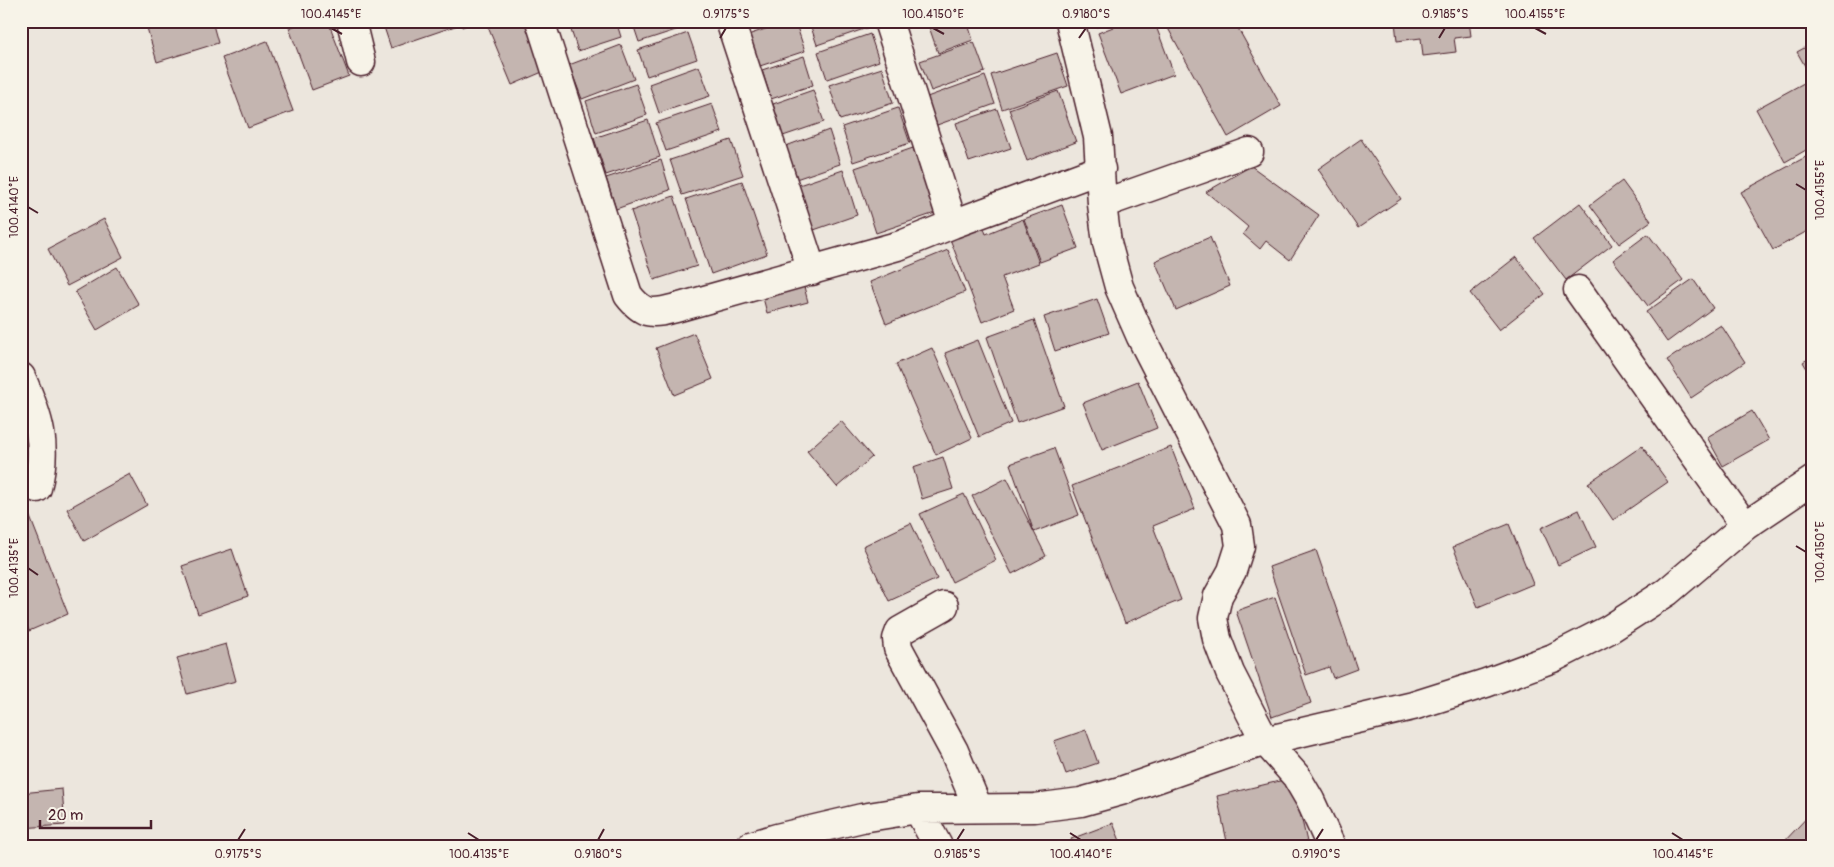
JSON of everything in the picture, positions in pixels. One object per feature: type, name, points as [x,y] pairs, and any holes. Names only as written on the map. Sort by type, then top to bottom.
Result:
[{"type":"street","points":[[351,21],[361,62]]},
{"type":"street","points":[[540,21],[628,295],[636,306],[646,312],[659,312],[901,245],[1101,169]]},
{"type":"street","points":[[730,21],[812,271]]},
{"type":"street","points":[[888,21],[953,224]]},
{"type":"street","points":[[1070,21],[1098,137],[1102,204],[1107,243],[1119,287],[1141,337],[1237,525],[1240,546],[1232,571],[1218,596],[1213,618],[1217,639],[1230,673],[1265,741],[1296,776],[1310,800],[1331,846]]},
{"type":"street","points":[[1102,204],[1248,152]]},
{"type":"street","points":[[1578,290],[1746,526]]},
{"type":"street","points":[[21,377],[35,407],[42,439],[42,468],[37,488]]},
{"type":"street","points":[[750,846],[862,818],[918,810],[1035,808],[1081,802],[1124,790],[1265,741],[1412,706],[1486,684],[1553,658],[1608,630],[1668,592],[1746,526],[1813,480]]},
{"type":"street","points":[[944,606],[900,632],[897,639],[898,648],[954,751],[978,808]]},
{"type":"street","points":[[918,810],[938,846]]},
{"type":"building","points":[[145,21],[212,21],[218,43],[157,62]]},
{"type":"building","points":[[306,21],[328,21],[349,76],[312,90],[289,28]]},
{"type":"building","points":[[382,21],[457,21],[458,25],[391,48]]},
{"type":"building","points":[[460,21],[478,21],[462,27]]},
{"type":"building","points":[[502,21],[526,21],[547,70],[512,85],[488,27]]},
{"type":"building","points":[[568,21],[616,21],[621,37],[578,51]]},
{"type":"building","points":[[632,21],[686,21],[688,26],[639,42]]},
{"type":"building","points":[[746,21],[777,21],[749,30]]},
{"type":"building","points":[[789,21],[795,21],[805,51],[748,70],[739,38]]},
{"type":"building","points":[[809,21],[865,21],[867,28],[817,45]]},
{"type":"building","points":[[927,21],[967,21],[973,40],[938,53]]},
{"type":"building","points":[[1095,21],[1117,21],[1097,27]]},
{"type":"building","points":[[1128,21],[1154,21],[1174,74],[1121,94],[1098,33]]},
{"type":"building","points":[[1164,21],[1234,21],[1281,106],[1228,137]]},
{"type":"building","points":[[1395,21],[1469,21],[1471,36],[1454,38],[1456,52],[1423,56],[1421,38],[1397,41]]},
{"type":"building","points":[[688,33],[697,59],[647,76],[638,50]]},
{"type":"building","points":[[870,34],[879,61],[827,79],[818,52]]},
{"type":"building","points":[[267,41],[293,111],[248,128],[222,58]]},
{"type":"building","points":[[974,42],[985,72],[931,91],[920,61]]},
{"type":"building","points":[[1813,43],[1813,71],[1809,73],[1797,52]]},
{"type":"building","points":[[621,45],[634,79],[582,99],[569,65]]},
{"type":"building","points":[[1057,53],[1068,86],[1002,109],[991,75]]},
{"type":"building","points":[[804,56],[813,85],[771,99],[762,70]]},
{"type":"building","points":[[699,66],[710,96],[659,113],[649,84]]},
{"type":"building","points":[[882,68],[893,103],[840,120],[829,85]]},
{"type":"building","points":[[985,76],[995,104],[937,125],[927,97]]},
{"type":"building","points":[[1813,78],[1813,146],[1785,162],[1756,109]]},
{"type":"building","points":[[636,84],[647,115],[596,133],[586,101]]},
{"type":"building","points":[[813,90],[824,122],[783,136],[773,104]]},
{"type":"building","points":[[1058,91],[1076,142],[1027,161],[1009,109]]},
{"type":"building","points":[[712,104],[722,132],[666,151],[656,123]]},
{"type":"building","points":[[898,108],[910,143],[853,162],[842,127]]},
{"type":"building","points":[[997,109],[1011,148],[969,162],[956,123]]},
{"type":"building","points":[[648,120],[660,157],[606,175],[594,138]]},
{"type":"building","points":[[829,130],[840,164],[796,179],[786,146]]},
{"type":"building","points":[[1361,139],[1401,199],[1358,228],[1318,169]]},
{"type":"building","points":[[731,140],[743,175],[682,195],[670,160]]},
{"type":"building","points":[[913,148],[935,213],[876,233],[855,168]]},
{"type":"building","points":[[1813,153],[1813,228],[1773,250],[1741,192]]},
{"type":"building","points":[[661,160],[670,190],[616,209],[606,178]]},
{"type":"building","points":[[1251,166],[1319,215],[1290,260],[1266,241],[1260,249],[1243,234],[1248,227],[1206,192]]},
{"type":"building","points":[[843,170],[857,215],[811,231],[796,186]]},
{"type":"building","points":[[742,181],[767,254],[711,274],[686,199]]},
{"type":"building","points":[[1622,181],[1651,221],[1619,244],[1590,205]]},
{"type":"building","points":[[674,196],[697,266],[654,280],[631,211]]},
{"type":"building","points":[[1580,203],[1612,245],[1566,280],[1534,238]]},
{"type":"building","points":[[1062,205],[1078,248],[1040,262],[1024,219]]},
{"type":"building","points":[[104,219],[123,257],[67,286],[48,249]]},
{"type":"building","points":[[1023,219],[1039,263],[1002,277],[1014,309],[982,322],[950,239],[983,226],[986,234]]},
{"type":"building","points":[[1648,234],[1683,280],[1648,306],[1613,260]]},
{"type":"building","points":[[1210,237],[1230,286],[1176,310],[1155,261]]},
{"type":"building","points":[[948,250],[965,292],[886,324],[870,282]]},
{"type":"building","points":[[1516,257],[1545,294],[1499,330],[1470,293]]},
{"type":"building","points":[[117,267],[139,305],[97,330],[75,292]]},
{"type":"building","points":[[802,279],[808,302],[767,313],[761,290]]},
{"type":"building","points":[[1693,279],[1713,308],[1667,342],[1646,312]]},
{"type":"building","points":[[1097,299],[1109,333],[1055,351],[1044,317]]},
{"type":"building","points":[[1034,320],[1064,406],[1017,423],[987,337]]},
{"type":"building","points":[[1721,325],[1745,362],[1691,398],[1667,360]]},
{"type":"building","points":[[694,333],[713,379],[674,395],[656,348]]},
{"type":"building","points":[[978,340],[1011,423],[979,437],[945,353]]},
{"type":"building","points":[[932,348],[972,438],[936,455],[896,364]]},
{"type":"building","points":[[1813,356],[1813,379],[1803,362]]},
{"type":"building","points":[[1138,381],[1157,428],[1102,450],[1083,403]]},
{"type":"building","points":[[1752,411],[1769,440],[1723,466],[1707,437]]},
{"type":"building","points":[[841,421],[872,457],[837,487],[807,451]]},
{"type":"building","points":[[1642,446],[1668,482],[1613,520],[1588,483]]},
{"type":"building","points":[[1171,447],[1195,509],[1153,526],[1181,600],[1125,623],[1072,486]]},
{"type":"building","points":[[1054,448],[1079,515],[1034,532],[1010,464]]},
{"type":"building","points":[[943,457],[953,489],[922,499],[913,467]]},
{"type":"building","points":[[130,474],[147,505],[84,541],[67,509]]},
{"type":"building","points":[[1007,478],[1046,556],[1012,574],[972,496]]},
{"type":"building","points":[[21,494],[68,614],[29,631],[21,611]]},
{"type":"building","points":[[964,494],[996,560],[952,582],[920,514]]},
{"type":"building","points":[[1579,510],[1596,547],[1558,565],[1541,528]]},
{"type":"building","points":[[911,523],[937,579],[889,601],[863,546]]},
{"type":"building","points":[[1509,524],[1533,584],[1478,607],[1453,547]]},
{"type":"building","points":[[232,549],[248,596],[198,614],[182,566]]},
{"type":"building","points":[[1316,550],[1357,669],[1333,678],[1329,667],[1306,675],[1269,567]]},
{"type":"building","points":[[1275,597],[1311,703],[1272,717],[1236,611]]},
{"type":"building","points":[[226,644],[236,681],[187,694],[177,658]]},
{"type":"building","points":[[1086,730],[1098,763],[1066,774],[1054,741]]},
{"type":"building","points":[[1292,778],[1308,846],[1228,846],[1217,796]]},
{"type":"building","points":[[62,789],[65,825],[21,828],[21,793]]},
{"type":"building","points":[[1813,811],[1813,846],[1782,846],[1781,845]]},
{"type":"building","points":[[1113,823],[1122,846],[1074,846],[1071,839]]}]
